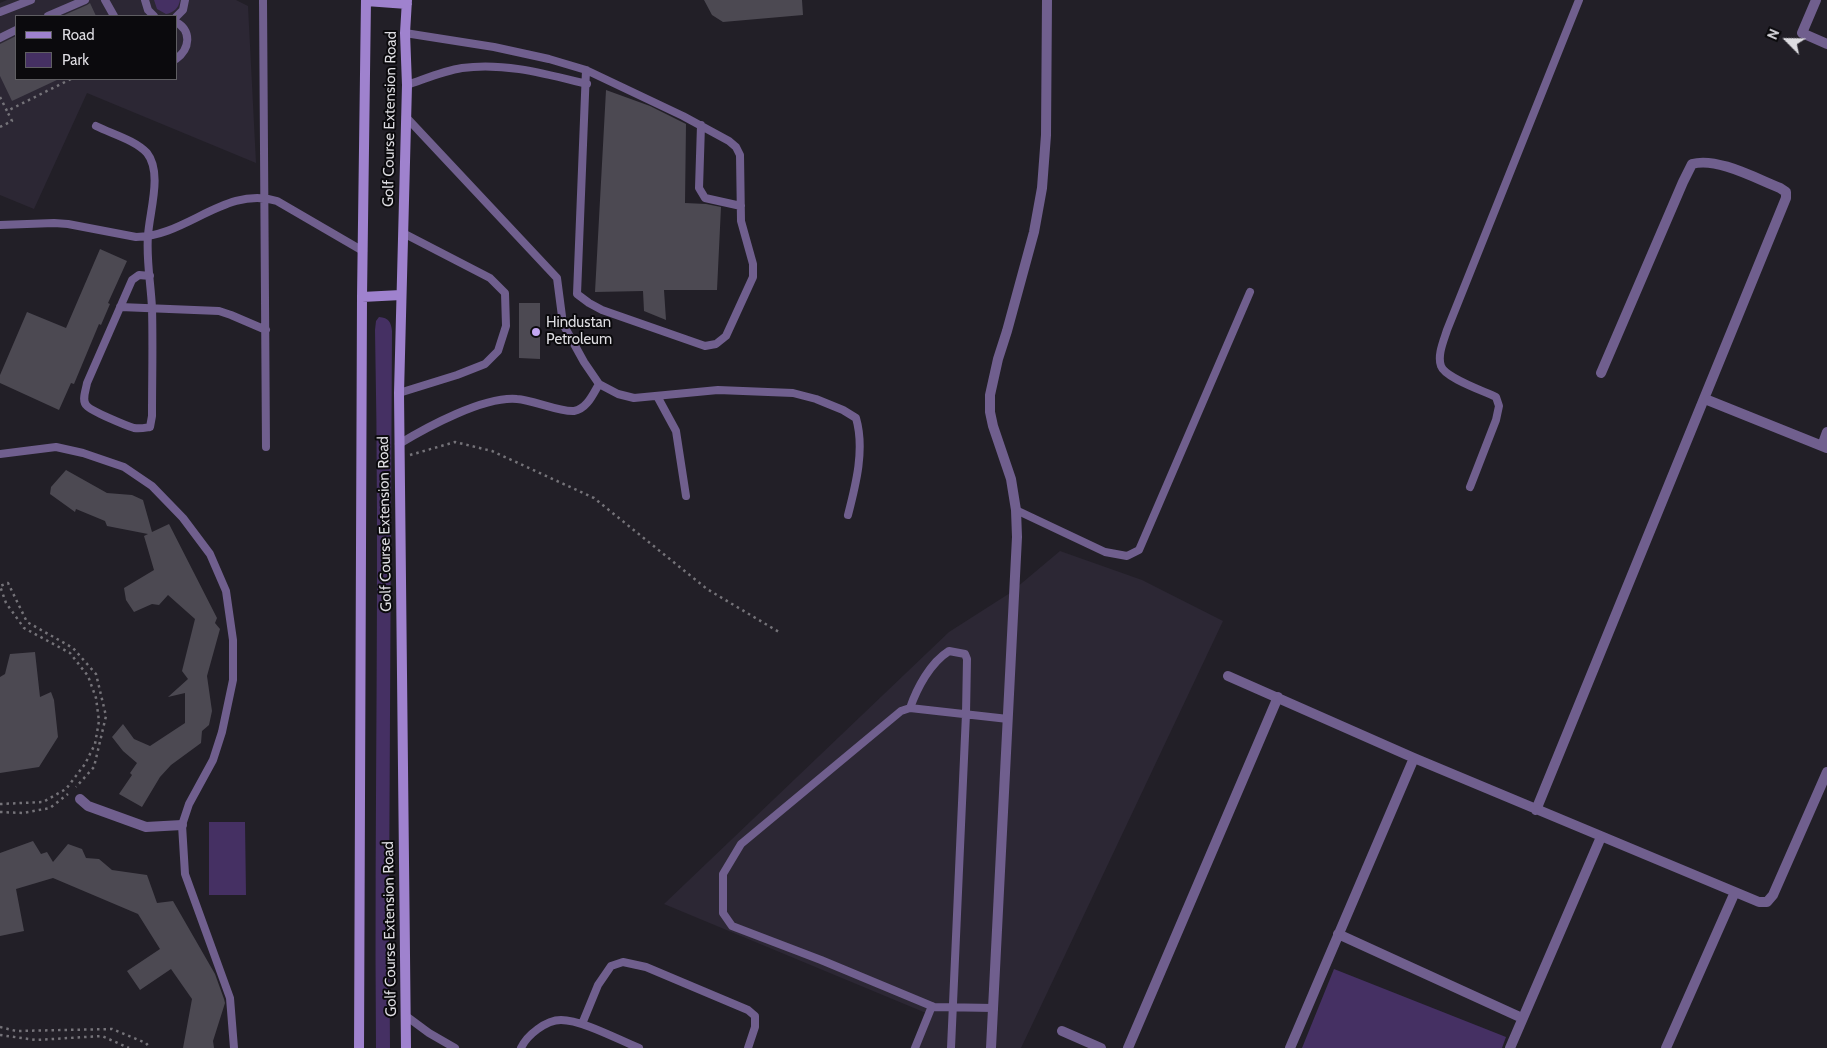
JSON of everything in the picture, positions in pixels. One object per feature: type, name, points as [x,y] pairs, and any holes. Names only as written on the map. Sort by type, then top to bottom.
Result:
[{"type":"main road","points":[[366,0],[407,2]]},
{"type":"main road","name":"Golf Course Extension Road","points":[[359,1048],[362,296],[366,0]]},
{"type":"main road","name":"Golf Course Extension Road","points":[[406,1048],[398,393],[407,85],[405,33],[407,2]]},
{"type":"main road","points":[[362,296],[401,295]]},
{"type":"street","points":[[991,1048],[1016,569],[1016,510],[1011,478],[991,419],[990,395],[1034,232],[1042,188],[1046,135],[1047,0]]},
{"type":"street","points":[[1816,0],[1802,33],[1827,44]]},
{"type":"street","points":[[1536,810],[1705,400],[1786,198],[1786,192],[1715,162],[1692,164],[1601,373]]},
{"type":"street","points":[[1705,400],[1824,447],[1827,432]]},
{"type":"street","points":[[1228,676],[1536,810],[1759,902],[1767,902],[1773,895],[1827,772]]},
{"type":"street","points":[[1128,1048],[1278,697]]},
{"type":"street","points":[[1290,1048],[1414,758]]},
{"type":"street","points":[[80,799],[88,806],[146,827],[182,825]]},
{"type":"street","points":[[1510,1048],[1601,837]]},
{"type":"street","points":[[1666,1048],[1735,892]]},
{"type":"street","points":[[1338,934],[1522,1018]]},
{"type":"street","points":[[1062,1031],[1101,1048]]},
{"type":"lane","points":[[0,12],[31,0]]},
{"type":"lane","points":[[50,15],[85,0]]},
{"type":"lane","points":[[105,0],[113,15]]},
{"type":"lane","points":[[178,16],[183,10],[185,0]]},
{"type":"lane","points":[[264,0],[266,448]]},
{"type":"lane","points":[[1470,487],[1496,420],[1499,406],[1496,397],[1449,375],[1441,366],[1440,355],[1447,330],[1579,0]]},
{"type":"lane","points":[[146,1],[150,13],[153,15]]},
{"type":"lane","points":[[178,23],[182,25],[188,38],[185,50],[178,57]]},
{"type":"lane","points":[[0,38],[15,30]]},
{"type":"lane","points":[[405,33],[494,47],[549,59],[586,70],[729,141],[740,155],[741,221],[753,264],[753,277],[726,336],[716,344],[705,346],[602,310],[589,304],[577,294],[587,84],[586,70]]},
{"type":"lane","points":[[407,85],[462,68],[482,67],[526,69],[587,84]]},
{"type":"lane","points":[[406,117],[558,278],[564,324],[584,362],[599,384],[618,394],[634,398],[718,390],[792,393],[816,399],[843,410],[856,418],[860,430],[858,467],[855,490],[848,515]]},
{"type":"lane","points":[[96,126],[135,144],[147,154],[153,165],[155,182],[147,237],[150,276],[152,309],[152,416],[150,427],[143,429],[132,427],[94,411],[86,406],[84,400],[87,383],[132,280],[139,274],[150,276]]},
{"type":"lane","points":[[701,126],[699,188],[706,198],[740,206]]},
{"type":"lane","points":[[0,225],[61,223],[136,237],[147,237],[175,228],[220,206],[266,198],[278,201],[363,251]]},
{"type":"lane","points":[[398,393],[486,364],[498,351],[506,326],[505,293],[490,278],[403,233]]},
{"type":"lane","points":[[1016,510],[1105,552],[1127,556],[1139,550],[1250,292]]},
{"type":"lane","points":[[120,308],[219,311],[266,330]]},
{"type":"lane","points":[[399,444],[432,426],[498,400],[517,399],[574,410],[585,406],[599,384]]},
{"type":"lane","points":[[657,396],[676,431],[686,496]]},
{"type":"lane","points":[[0,454],[56,447],[83,453],[124,467],[152,486],[184,518],[210,554],[226,591],[233,640],[233,680],[222,732],[213,760],[189,804],[182,825],[185,874],[230,998],[234,1048]]},
{"type":"lane","points":[[910,708],[914,697],[940,657],[948,651],[965,654],[967,659],[966,714],[951,1048]]},
{"type":"lane","points":[[994,1008],[932,1006],[732,926],[723,913],[723,874],[741,844],[901,711],[910,708],[1008,719]]},
{"type":"lane","points":[[582,1024],[598,985],[611,966],[623,962],[646,967],[748,1010],[755,1016],[755,1027],[748,1048]]},
{"type":"lane","points":[[915,1048],[932,1006]]},
{"type":"lane","points":[[406,1016],[429,1033],[455,1048]]},
{"type":"lane","points":[[521,1048],[524,1041],[537,1029],[561,1020],[582,1024],[639,1048]]},
{"type":"path","points":[[7,111],[70,80]]},
{"type":"path","points":[[0,97],[12,121],[0,127]]},
{"type":"path","points":[[399,459],[455,442],[492,451],[594,498],[707,589],[779,632]]},
{"type":"path","points":[[0,804],[43,802],[66,789],[85,764],[95,744],[98,721],[96,698],[88,676],[70,653],[24,628],[6,603],[0,588],[0,586],[8,583],[27,622],[72,648],[96,674],[106,716],[94,767],[76,788]]},
{"type":"path","points":[[0,812],[23,813],[50,808],[68,794]]},
{"type":"path","points":[[0,1027],[16,1031],[112,1029],[146,1043],[150,1048]]},
{"type":"path","points":[[0,1035],[36,1040],[102,1036],[129,1048]]},
{"type":"shaded area","points":[[7,0],[236,0],[248,6],[256,163],[87,93],[34,209],[0,195],[0,3]]},
{"type":"shaded area","points":[[1060,551],[1142,580],[1223,621],[1021,1048],[910,1048],[926,1013],[664,904],[949,632],[1010,593]]},
{"type":"green space","points":[[154,0],[180,0],[175,10],[166,14],[157,9]]},
{"type":"green space","points":[[379,317],[389,321],[392,331],[390,1048],[376,1048],[377,509],[375,330],[376,321]]},
{"type":"green space","points":[[209,822],[245,822],[246,895],[209,895]]},
{"type":"green space","points":[[1334,969],[1506,1037],[1502,1048],[1302,1048]]},
{"type":"building","points":[[704,0],[802,0],[803,15],[723,22],[712,15]]},
{"type":"building","points":[[90,3],[96,15],[64,15]]},
{"type":"building","points":[[15,36],[15,80],[57,80],[12,101],[0,76],[0,44]]},
{"type":"building","points":[[606,90],[650,106],[686,124],[685,203],[721,207],[717,290],[664,290],[666,320],[644,311],[643,291],[595,292]]},
{"type":"building","points":[[100,249],[127,261],[108,303],[110,304],[101,325],[99,324],[74,384],[71,383],[59,410],[0,383],[0,375],[27,312],[66,328]]},
{"type":"building","points":[[519,303],[540,303],[540,359],[519,358]]},
{"type":"building","points":[[66,470],[107,493],[132,495],[143,500],[152,532],[169,524],[217,618],[215,623],[220,629],[207,676],[212,711],[209,725],[202,731],[201,743],[171,765],[160,777],[142,807],[119,794],[132,775],[130,773],[137,763],[123,751],[112,737],[123,724],[134,739],[150,746],[185,723],[185,693],[168,697],[188,679],[182,671],[195,619],[168,595],[159,605],[152,604],[134,612],[126,600],[124,588],[154,570],[144,536],[148,534],[107,526],[105,521],[76,509],[75,512],[50,494],[51,487]]},
{"type":"building","points":[[35,652],[40,697],[51,692],[54,700],[58,737],[39,767],[0,773],[0,677],[5,674],[10,654]]},
{"type":"building","points":[[33,841],[41,854],[47,852],[53,862],[68,844],[82,849],[86,858],[99,859],[112,870],[147,875],[157,903],[173,901],[215,974],[224,999],[225,1003],[213,1041],[214,1048],[183,1048],[192,999],[171,969],[140,990],[127,971],[160,949],[138,914],[53,878],[16,889],[24,931],[0,936],[0,853]]},
{"type":"place","name":"Hindustan Petroleum","points":[[536,332]]}]
